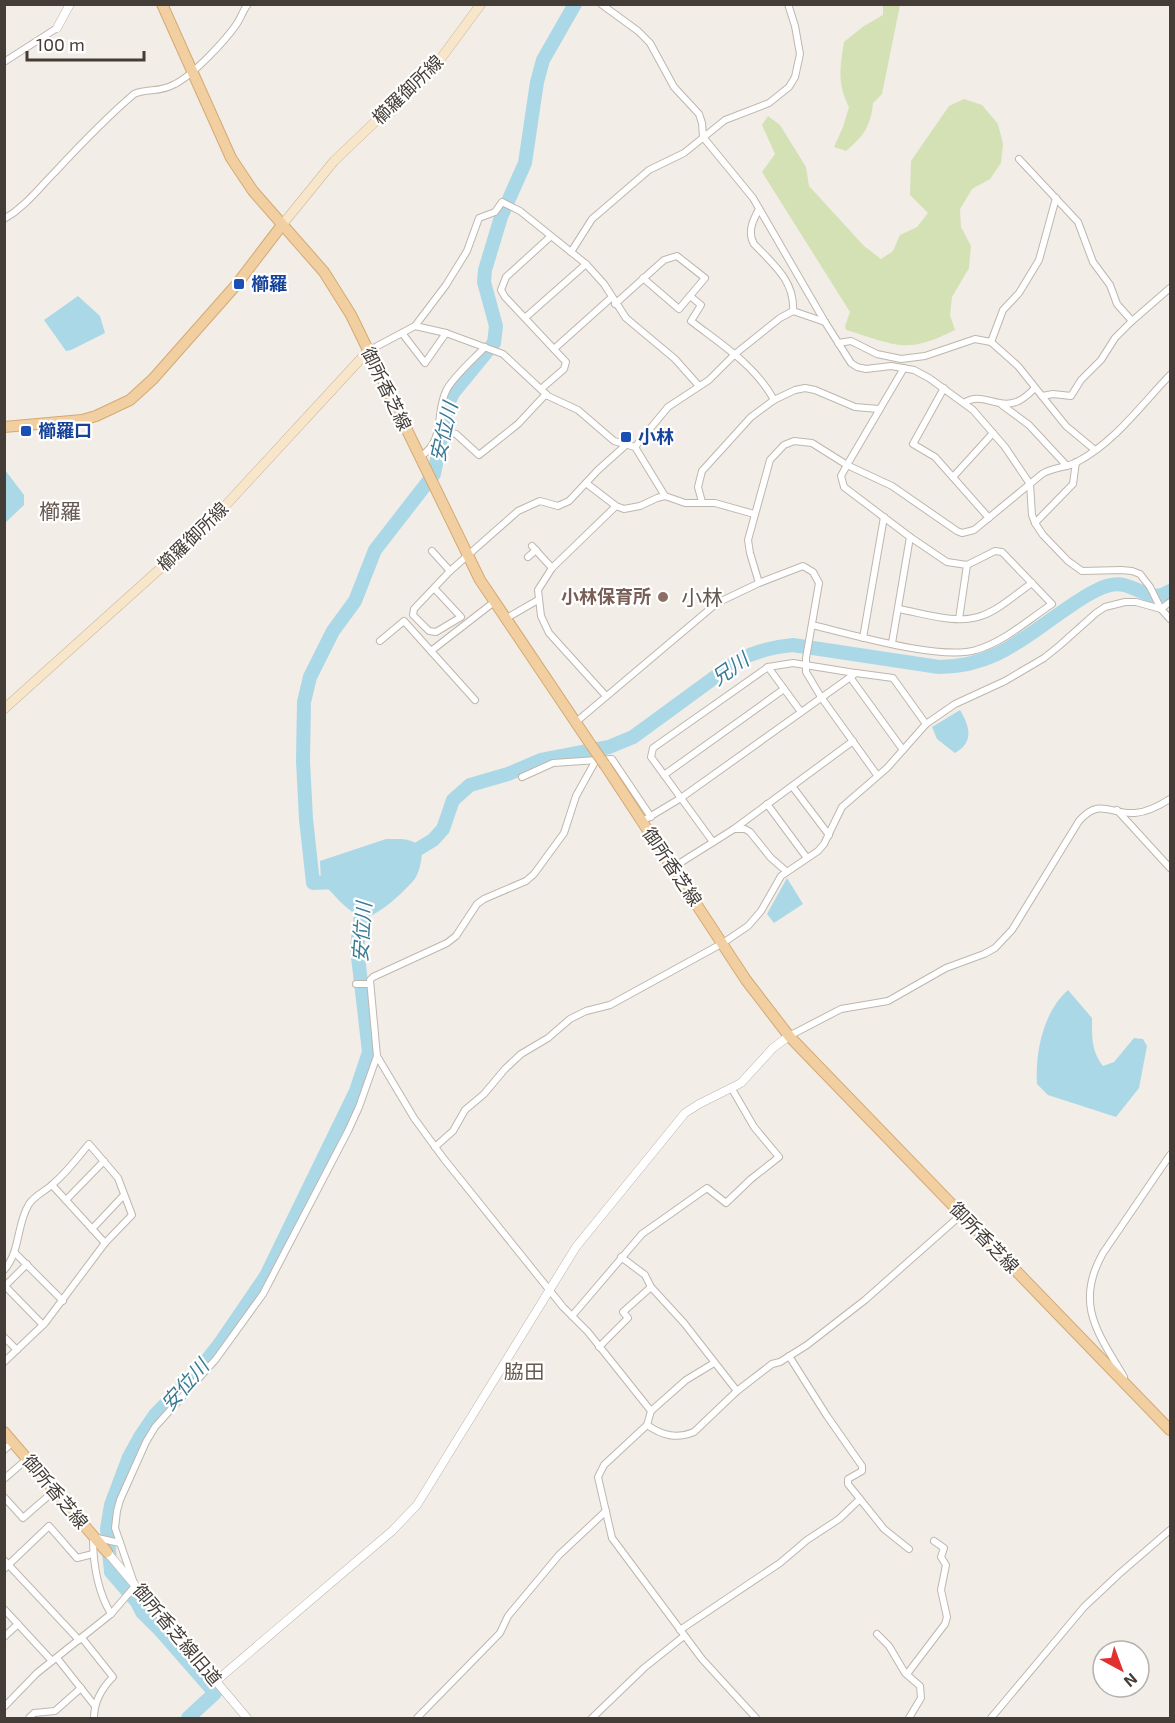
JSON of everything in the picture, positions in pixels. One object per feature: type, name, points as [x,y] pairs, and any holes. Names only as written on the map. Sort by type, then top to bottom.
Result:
[{"type":"main road","name":"御所香芝線","points":[[162,4],[240,174],[324,272],[351,315],[467,556],[494,602],[576,722],[600,762],[646,819],[672,868],[746,980],[789,1036],[1170,1430]]},
{"type":"main road","name":"櫛羅御所線","points":[[282,225],[334,161],[439,61],[481,4]]},
{"type":"main road","points":[[4,427],[82,420],[130,400],[148,384],[229,292],[282,225]]},
{"type":"main road","name":"櫛羅御所線","points":[[4,709],[202,531],[368,351]]},
{"type":"main road","name":"御所香芝線","points":[[4,1432],[9,1446],[27,1459],[99,1538],[106,1552]]},
{"type":"street","points":[[4,62],[57,28],[70,4]]},
{"type":"street","points":[[4,219],[17,212],[32,198],[53,174],[134,94],[145,89],[157,91],[176,84],[191,71],[238,23],[248,4]]},
{"type":"street","points":[[601,4],[638,31],[650,43],[674,87],[699,114],[703,138],[745,187],[759,208],[851,363],[866,369],[891,366],[922,374],[964,403],[981,417],[1030,483],[1032,515],[1043,535],[1075,567],[1091,572],[1132,571],[1140,574],[1170,619]]},
{"type":"street","points":[[571,252],[598,213],[649,170],[674,159],[724,120],[769,103],[780,95],[795,77],[800,54],[788,4]]},
{"type":"street","points":[[1019,159],[1078,222],[1093,262],[1110,285],[1117,304],[1132,321]]},
{"type":"street","points":[[991,342],[1004,310],[1019,293],[1039,260],[1056,198]]},
{"type":"street","points":[[368,351],[415,326],[446,285],[467,251],[478,218],[495,212],[502,202],[512,207],[586,264],[604,284],[626,318],[675,359],[699,386]]},
{"type":"street","points":[[759,208],[752,223],[750,238],[783,275],[792,294],[793,311]]},
{"type":"street","points":[[439,429],[449,431],[463,439],[479,454],[518,424],[564,369],[566,362],[501,290],[506,277],[550,237]]},
{"type":"street","points":[[554,349],[664,260],[677,256],[705,278],[679,309],[643,278]]},
{"type":"street","points":[[526,317],[586,264]]},
{"type":"street","points":[[1042,396],[1053,394],[1071,396],[1081,380],[1101,360],[1115,338],[1170,288]]},
{"type":"street","points":[[690,296],[701,305],[691,321],[735,354],[759,376],[774,400]]},
{"type":"street","points":[[635,447],[668,407],[717,373],[735,354],[780,318],[793,311],[825,322]]},
{"type":"street","points":[[415,326],[446,333],[495,350],[511,360],[544,392],[578,410],[614,441],[635,447],[665,496]]},
{"type":"street","points":[[402,333],[424,363],[446,333]]},
{"type":"street","points":[[838,343],[851,341],[877,354],[901,359],[925,356],[975,339],[985,339],[1018,366],[1066,426],[1095,450]]},
{"type":"street","points":[[420,457],[433,445],[439,429],[443,399],[447,389],[485,347]]},
{"type":"street","points":[[812,625],[863,638],[950,653],[963,653],[987,646],[1052,604],[1002,552],[994,551],[967,565],[954,564],[940,559],[844,487],[842,476],[847,465],[904,368]]},
{"type":"street","points":[[759,583],[748,547],[754,514],[770,460],[784,445],[794,441],[812,443],[847,465],[892,486],[962,532],[974,530],[1047,471],[1067,466],[1095,450],[1143,406],[1170,375]]},
{"type":"street","points":[[702,502],[698,487],[702,471],[746,422],[774,400],[805,388],[816,390],[855,406],[879,410]]},
{"type":"street","points":[[944,388],[913,444],[935,457],[989,518]]},
{"type":"street","points":[[1002,405],[1017,402],[1035,388]]},
{"type":"street","points":[[964,403],[974,398],[989,399],[1002,405],[1029,425],[1067,466]]},
{"type":"street","points":[[953,477],[993,433]]},
{"type":"street","points":[[434,588],[460,617],[436,632],[429,631],[414,615],[414,609],[450,571],[523,507],[540,501],[558,506],[569,501],[627,444]]},
{"type":"street","points":[[1035,523],[1073,484],[1076,462]]},
{"type":"street","points":[[586,483],[616,506],[624,509],[665,496],[685,503],[715,503],[754,514]]},
{"type":"street","points":[[606,696],[549,633],[541,616],[538,590],[552,568],[616,506]]},
{"type":"street","points":[[863,638],[884,517]]},
{"type":"street","points":[[892,643],[910,537]]},
{"type":"street","points":[[528,557],[534,548],[552,568]]},
{"type":"street","points":[[432,551],[450,571]]},
{"type":"street","points":[[959,619],[967,565]]},
{"type":"street","points":[[576,722],[717,603],[797,567],[809,568],[817,576],[819,583],[806,661],[810,681],[877,775]]},
{"type":"street","points":[[897,609],[959,619],[982,616],[1032,584]]},
{"type":"street","points":[[505,619],[538,600]]},
{"type":"street","points":[[431,651],[494,602]]},
{"type":"street","points":[[435,1147],[453,1131],[470,1105],[484,1094],[504,1069],[529,1049],[578,1015],[610,1005],[723,943],[748,926],[755,919],[776,882],[786,871],[824,844],[842,807],[903,750],[926,724],[955,704],[1005,681],[1044,658],[1105,607],[1136,602],[1160,607],[1170,602]]},
{"type":"street","points":[[380,641],[404,621],[476,700]]},
{"type":"street","points":[[713,842],[651,757],[652,748],[768,667],[781,663],[806,661],[853,675],[893,678],[926,724]]},
{"type":"street","points":[[768,667],[801,712]]},
{"type":"street","points":[[646,819],[681,798],[853,675]]},
{"type":"street","points":[[853,675],[903,750]]},
{"type":"street","points":[[664,775],[784,689]]},
{"type":"street","points":[[672,868],[734,829],[853,741]]},
{"type":"street","points":[[522,777],[553,763],[600,762]]},
{"type":"street","points":[[600,762],[576,796],[559,841],[531,878],[477,904],[456,936],[447,943],[373,977],[369,984],[377,1056],[414,1118],[549,1290],[651,1411]]},
{"type":"street","points":[[792,786],[829,835]]},
{"type":"street","points":[[216,1682],[392,1531],[417,1505],[584,1237],[685,1113],[732,1089],[750,1075],[773,1048],[789,1036],[841,1009],[888,1001],[946,968],[995,948],[1012,930],[1079,821],[1093,809],[1102,807],[1127,813],[1148,811],[1170,799]]},
{"type":"street","points":[[767,804],[807,858]]},
{"type":"street","points":[[1117,810],[1170,868]]},
{"type":"street","points":[[734,829],[745,829],[750,832],[771,858],[786,871]]},
{"type":"street","points":[[356,984],[369,984]]},
{"type":"street","points":[[6,1702],[54,1659],[111,1614],[134,1587],[117,1543],[115,1528],[117,1511],[146,1442],[166,1414],[216,1359],[263,1294],[348,1131],[377,1056]]},
{"type":"street","points":[[572,1317],[642,1234],[707,1188],[726,1203],[779,1157],[754,1127],[732,1089]]},
{"type":"street","points":[[4,1270],[15,1253],[22,1222],[29,1205],[34,1198],[52,1185],[88,1144],[118,1178],[132,1215],[105,1243],[43,1325],[4,1362]]},
{"type":"street","points":[[1128,1386],[1094,1326],[1090,1310],[1090,1283],[1103,1253],[1170,1155]]},
{"type":"street","points":[[66,1200],[104,1161]]},
{"type":"street","points":[[52,1185],[105,1243]]},
{"type":"street","points":[[92,1229],[124,1195]]},
{"type":"street","points":[[647,1425],[666,1435],[686,1435],[701,1426],[737,1391],[772,1364],[814,1340],[826,1328],[865,1300],[961,1215]]},
{"type":"street","points":[[15,1253],[63,1300]]},
{"type":"street","points":[[621,1257],[645,1275],[651,1287],[684,1323],[737,1391]]},
{"type":"street","points":[[27,1264],[5,1286],[43,1325]]},
{"type":"street","points":[[599,1347],[628,1318],[623,1312],[651,1287]]},
{"type":"street","points":[[4,1338],[16,1350]]},
{"type":"street","points":[[789,1356],[862,1466],[862,1471],[848,1479],[848,1485],[884,1529],[909,1549]]},
{"type":"street","points":[[714,1363],[686,1380],[651,1411],[647,1425],[604,1465],[598,1477],[612,1538],[616,1546],[713,1673],[756,1719]]},
{"type":"street","points":[[4,1479],[27,1459]]},
{"type":"street","points":[[4,1497],[23,1518],[54,1491]]},
{"type":"street","points":[[592,1719],[682,1633],[780,1563],[807,1540],[834,1523],[861,1499]]},
{"type":"street","points":[[417,1719],[500,1633],[508,1616],[559,1555],[606,1511]]},
{"type":"street","points":[[93,1554],[77,1558],[49,1526],[6,1565],[81,1639],[113,1677],[100,1694],[95,1706],[94,1719]]},
{"type":"street","points":[[991,1719],[1084,1607],[1170,1530]]},
{"type":"street","points":[[111,1614],[105,1601],[93,1554],[99,1538],[117,1543]]},
{"type":"street","points":[[906,1674],[945,1624],[947,1617],[941,1596],[946,1570],[941,1557],[944,1548],[934,1541]]},
{"type":"street","name":"御所香芝線旧道","points":[[106,1552],[247,1719]]},
{"type":"street","points":[[4,1609],[54,1659],[95,1706]]},
{"type":"street","points":[[4,1637],[18,1624]]},
{"type":"street","points":[[877,1634],[889,1647],[906,1674],[917,1682],[922,1691],[921,1698],[909,1719]]},
{"type":"street","points":[[28,1719],[34,1713],[55,1712],[81,1688]]},
{"type":"green space","points":[[883,5],[900,5],[882,94],[873,103],[865,130],[846,151],[834,147],[849,107],[840,75],[844,42],[883,15]]},
{"type":"green space","points":[[964,99],[982,105],[998,124],[1003,144],[1001,163],[990,179],[972,189],[960,209],[961,227],[971,246],[969,268],[952,297],[950,315],[955,330],[924,343],[901,345],[846,330],[845,326],[850,312],[762,172],[775,154],[762,125],[768,116],[780,125],[806,167],[809,186],[864,246],[881,259],[893,251],[900,235],[917,227],[928,213],[910,195],[911,161],[949,106]]},
{"type":"water","points":[[78,296],[100,316],[105,333],[66,351],[44,320]]},
{"type":"water","points":[[5,470],[24,495],[24,505],[5,523]]},
{"type":"water","points":[[960,710],[968,727],[968,739],[955,753],[937,739],[932,727]]},
{"type":"water","points":[[386,839],[415,842],[422,849],[420,867],[416,877],[400,895],[376,913],[364,917],[346,907],[321,881],[320,861]]},
{"type":"water","points":[[787,878],[803,904],[774,923],[767,914]]},
{"type":"water","points":[[1068,990],[1092,1018],[1094,1049],[1103,1066],[1114,1062],[1134,1038],[1143,1039],[1147,1046],[1139,1088],[1116,1117],[1048,1095],[1037,1084],[1037,1059],[1042,1034],[1052,1010]]},
{"type":"waterway","name":"安位川","points":[[338,882],[313,883],[303,761],[304,702],[310,677],[333,631],[355,601],[375,550],[434,474],[448,404],[453,393],[494,343],[496,326],[484,282],[485,270],[501,217],[525,163],[537,82],[543,60],[575,4]]},
{"type":"waterway","name":"兄川","points":[[405,857],[433,840],[443,829],[453,800],[470,785],[508,774],[541,760],[609,747],[633,737],[737,661],[757,652],[793,645],[939,667],[958,666],[976,662],[1007,649],[1081,599],[1103,587],[1124,585],[1158,596],[1170,591]]},
{"type":"waterway","name":"安位川","points":[[188,1718],[215,1693],[142,1612],[137,1602],[111,1572],[107,1529],[111,1505],[129,1457],[140,1437],[155,1415],[200,1369],[266,1276],[356,1091],[369,1052],[357,948],[363,898]]},
{"type":"place","name":"櫛羅","points":[[239,284]]},
{"type":"place","name":"櫛羅口","points":[[26,431]]},
{"type":"place","name":"小林","points":[[626,437]]},
{"type":"place","name":"小林保育所","points":[[663,597]]},
{"type":"district","name":"櫛羅","points":[[60,512]]},
{"type":"district","name":"小林","points":[[702,598]]},
{"type":"district","name":"脇田","points":[[524,1372]]}]
